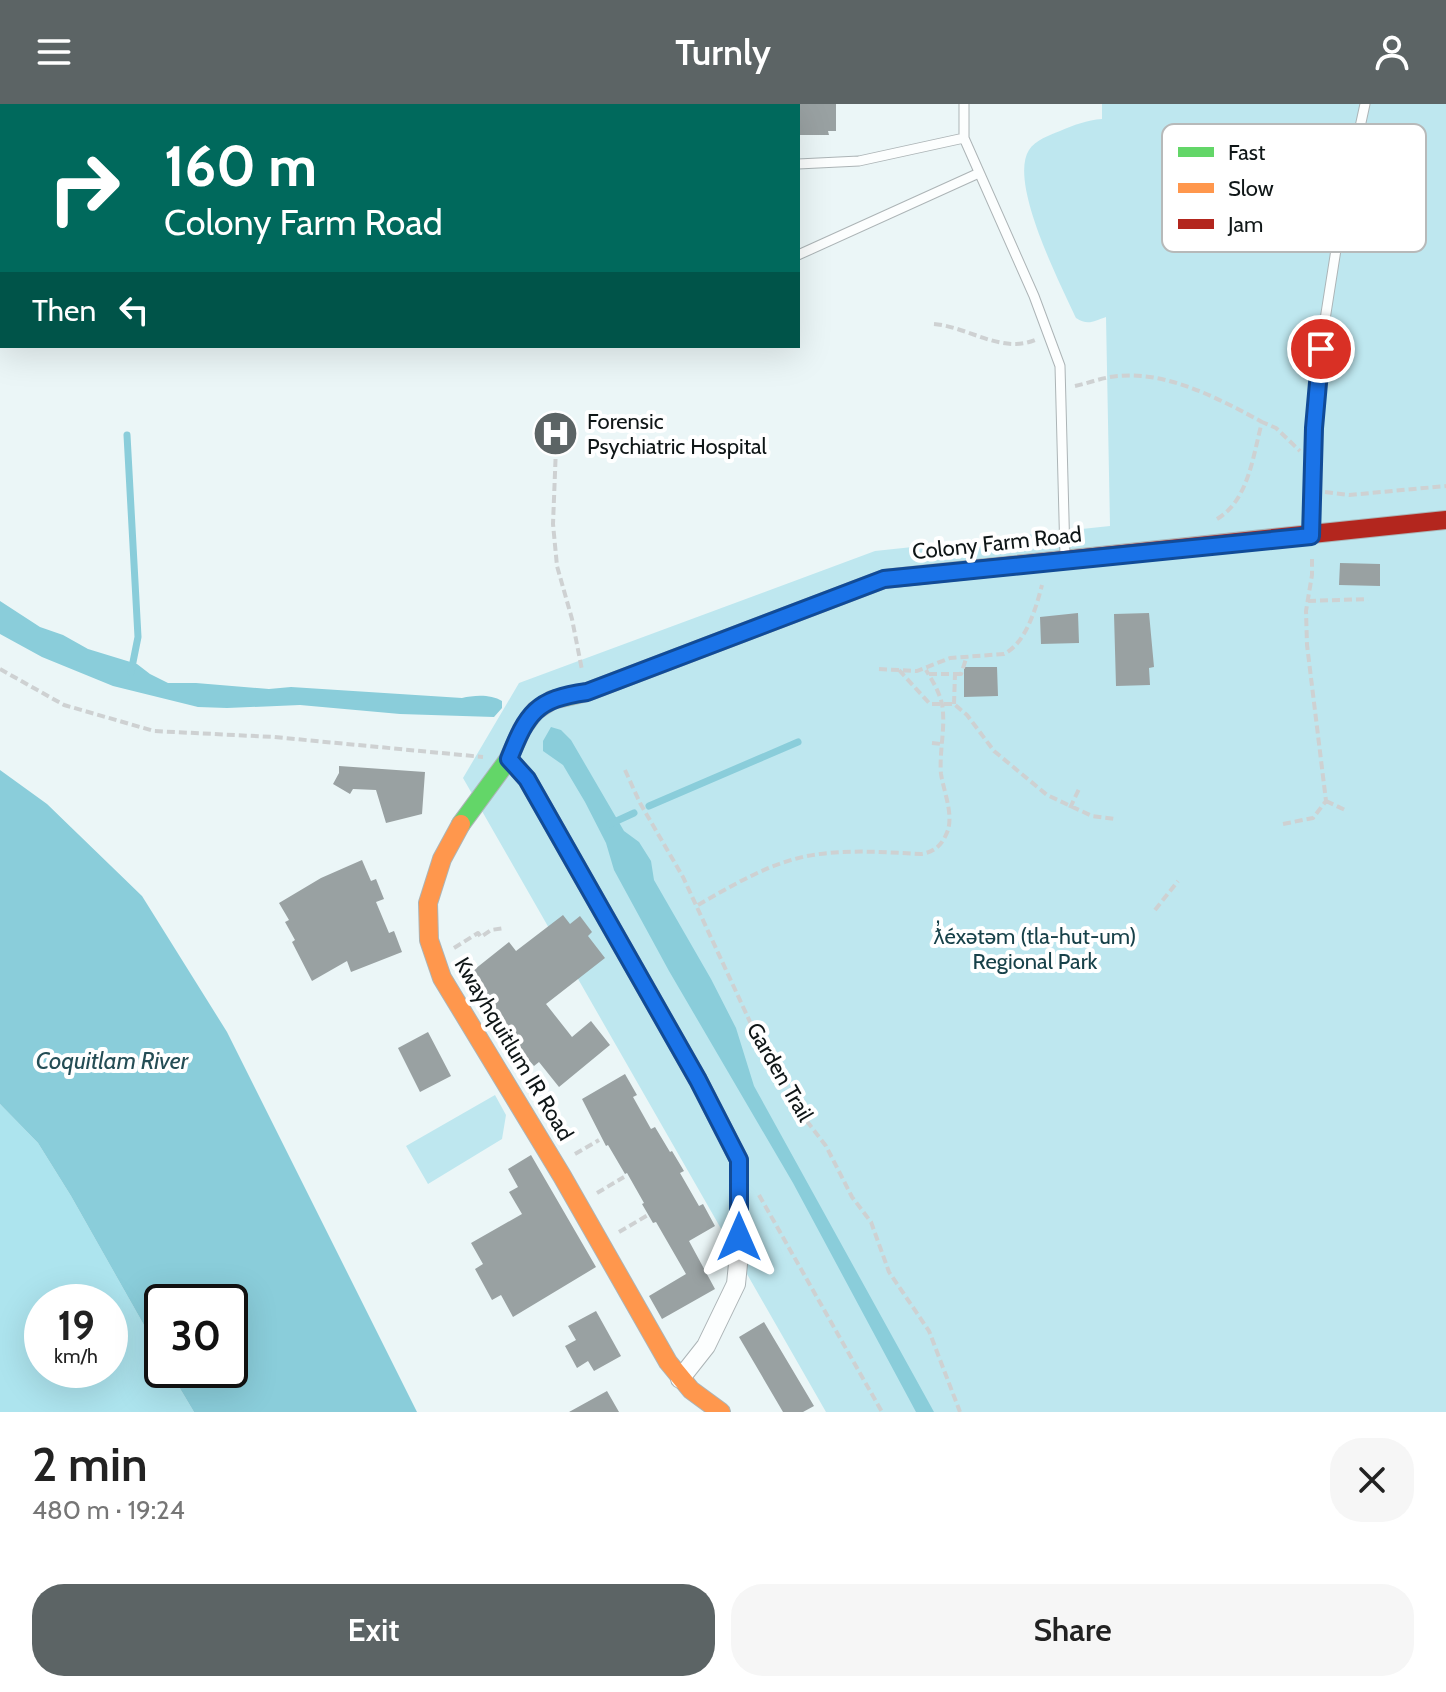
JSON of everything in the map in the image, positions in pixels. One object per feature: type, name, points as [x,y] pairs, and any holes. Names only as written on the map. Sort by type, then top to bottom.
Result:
[{"type":"street","name":"Colony Farm Road","points":[[509,759],[524,724],[542,704],[587,692],[884,579],[1446,520]]},
{"type":"street","name":"Kwayhquitlum IR Road","points":[[509,759],[482,793],[436,875],[427,916],[433,955],[447,987],[680,1379],[697,1396],[721,1412]]},
{"type":"street","points":[[509,759],[527,779],[698,1080],[739,1160],[736,1284],[706,1346],[680,1379]]},
{"type":"lane","points":[[964,104],[964,138],[1060,366],[1065,560]]},
{"type":"lane","points":[[1361,124],[1365,104]]},
{"type":"lane","points":[[800,164],[859,161],[964,138]]},
{"type":"lane","points":[[800,254],[979,173]]},
{"type":"lane","points":[[1311,536],[1313,460],[1324,326],[1336,252]]},
{"type":"path","points":[[934,324],[1007,345],[1022,345],[1049,335]]},
{"type":"path","points":[[1061,389],[1116,376],[1142,375],[1223,401],[1276,428],[1307,460],[1313,460]]},
{"type":"path","points":[[1206,523],[1227,513],[1235,504],[1251,464],[1262,422]]},
{"type":"path","points":[[556,447],[553,511],[557,566],[587,692]]},
{"type":"path","points":[[1312,490],[1349,495],[1446,486]]},
{"type":"path","points":[[1283,824],[1313,818],[1326,801],[1307,645],[1312,575],[1311,536]]},
{"type":"path","points":[[927,672],[942,660],[1010,651],[1022,637],[1044,582]]},
{"type":"path","points":[[1308,601],[1368,599]]},
{"type":"path","points":[[879,669],[961,674],[967,656]]},
{"type":"path","points":[[0,669],[64,705],[154,731],[274,737],[476,756]]},
{"type":"path","points":[[899,670],[934,706],[954,704],[967,715],[994,751],[1047,795],[1092,816],[1116,819]]},
{"type":"path","points":[[697,905],[750,876],[805,856],[868,851],[921,854],[935,850],[945,838],[949,825],[943,782],[942,705],[927,672]]},
{"type":"path","points":[[954,704],[955,674]]},
{"type":"path","points":[[932,743],[941,744]]},
{"type":"path","name":"Garden Trail","points":[[625,770],[697,905],[751,1024],[796,1107],[826,1146],[852,1197],[871,1222],[889,1272],[929,1331],[960,1412]]},
{"type":"path","points":[[943,782],[952,781]]},
{"type":"path","points":[[1070,808],[1079,789]]},
{"type":"path","points":[[1326,801],[1345,810]]},
{"type":"path","points":[[1155,910],[1178,881]]},
{"type":"path","points":[[433,955],[451,950],[478,933],[481,937],[491,930],[504,928]]},
{"type":"path","points":[[591,1145],[599,1140]]},
{"type":"path","points":[[739,1160],[882,1412]]},
{"type":"path","points":[[613,1184],[624,1177]]},
{"type":"path","points":[[635,1222],[648,1215]]},
{"type":"green space","name":"ƛ̓éxətəm (tla-hut-um) Regional Park","points":[[1102,104],[1446,104],[1446,1412],[826,1412],[463,778],[519,683],[875,551],[1110,526],[1106,317],[1088,322],[1076,318],[1039,234],[1025,186],[1024,165],[1032,146],[1047,136],[1102,119]]},
{"type":"green space","points":[[495,1095],[506,1115],[502,1139],[428,1184],[406,1146]]},
{"type":"shaded area","points":[[0,1104],[38,1143],[121,1284],[24,1284],[24,1388],[128,1388],[128,1297],[144,1325],[144,1388],[180,1388],[194,1412],[0,1412]]},
{"type":"water","points":[[0,601],[40,627],[88,649],[137,664],[168,683],[462,698],[482,696],[502,701],[502,708],[494,717],[400,714],[300,705],[198,707],[113,686],[42,657],[0,634]]},
{"type":"water","points":[[551,727],[561,730],[571,740],[624,831],[639,842],[651,861],[654,880],[736,1028],[754,1086],[934,1412],[916,1412],[793,1183],[614,870],[606,843],[585,802],[563,765],[543,751],[543,741]]},
{"type":"water","name":"Coquitlam River","points":[[0,770],[47,804],[142,896],[227,1032],[417,1412],[194,1412],[180,1388],[248,1388],[248,1284],[144,1284],[144,1325],[128,1297],[128,1284],[121,1284],[38,1143],[0,1104]]},
{"type":"building","points":[[800,104],[836,104],[836,131],[828,131],[829,135],[800,135]]},
{"type":"building","points":[[1340,563],[1380,564],[1380,586],[1339,585]]},
{"type":"building","points":[[1078,613],[1079,643],[1041,644],[1040,617]]},
{"type":"building","points":[[1149,613],[1154,667],[1149,668],[1150,685],[1116,686],[1114,614]]},
{"type":"building","points":[[964,667],[997,667],[998,696],[964,697]]},
{"type":"building","points":[[339,766],[425,772],[422,814],[386,823],[376,790],[353,789],[350,794],[333,784]]},
{"type":"building","points":[[362,860],[371,881],[376,879],[384,899],[376,902],[389,933],[394,931],[402,952],[351,972],[347,961],[312,981],[292,942],[295,940],[285,922],[289,920],[279,903],[321,878]]},
{"type":"building","points":[[563,915],[570,924],[580,916],[592,932],[588,936],[605,958],[546,1004],[572,1037],[591,1021],[610,1045],[559,1087],[539,1062],[534,1066],[528,1059],[519,1067],[505,1048],[513,1041],[465,977],[509,942],[516,951]]},
{"type":"building","points":[[428,1032],[451,1076],[420,1092],[398,1048]]},
{"type":"building","points":[[625,1074],[637,1095],[633,1097],[651,1129],[655,1127],[672,1151],[684,1171],[680,1173],[715,1226],[689,1241],[715,1289],[662,1319],[649,1296],[686,1274],[656,1222],[653,1223],[627,1173],[606,1146],[582,1099]]},
{"type":"building","points":[[531,1155],[596,1267],[513,1317],[501,1295],[492,1300],[475,1269],[483,1264],[471,1243],[522,1214],[509,1192],[518,1187],[508,1169]]},
{"type":"building","points":[[596,1311],[621,1356],[594,1371],[588,1361],[577,1368],[565,1346],[576,1340],[568,1326]]},
{"type":"building","points":[[764,1322],[814,1406],[803,1412],[783,1412],[739,1337]]},
{"type":"building","points":[[607,1391],[619,1412],[569,1412]]},
{"type":"waterway","points":[[127,435],[138,637],[131,672]]},
{"type":"waterway","points":[[649,806],[798,742]]},
{"type":"waterway","points":[[610,824],[634,813]]},
{"type":"traffic: fast","points":[[461,824],[508,760],[522,729],[535,711],[552,700],[587,692],[884,579],[977,569]]},
{"type":"traffic: slow","points":[[461,824],[442,859],[428,903],[429,940],[442,978],[562,1176],[668,1362],[691,1390],[721,1412]]},
{"type":"traffic: jam","points":[[977,569],[1446,520]]},
{"type":"place","name":"Forensic Psychiatric Hospital","points":[[556,434]]},
{"type":"route","points":[[739,1237],[739,1160],[698,1080],[527,779],[509,759],[524,724],[542,704],[587,692],[884,579],[1311,536],[1314,428],[1321,349]]}]
